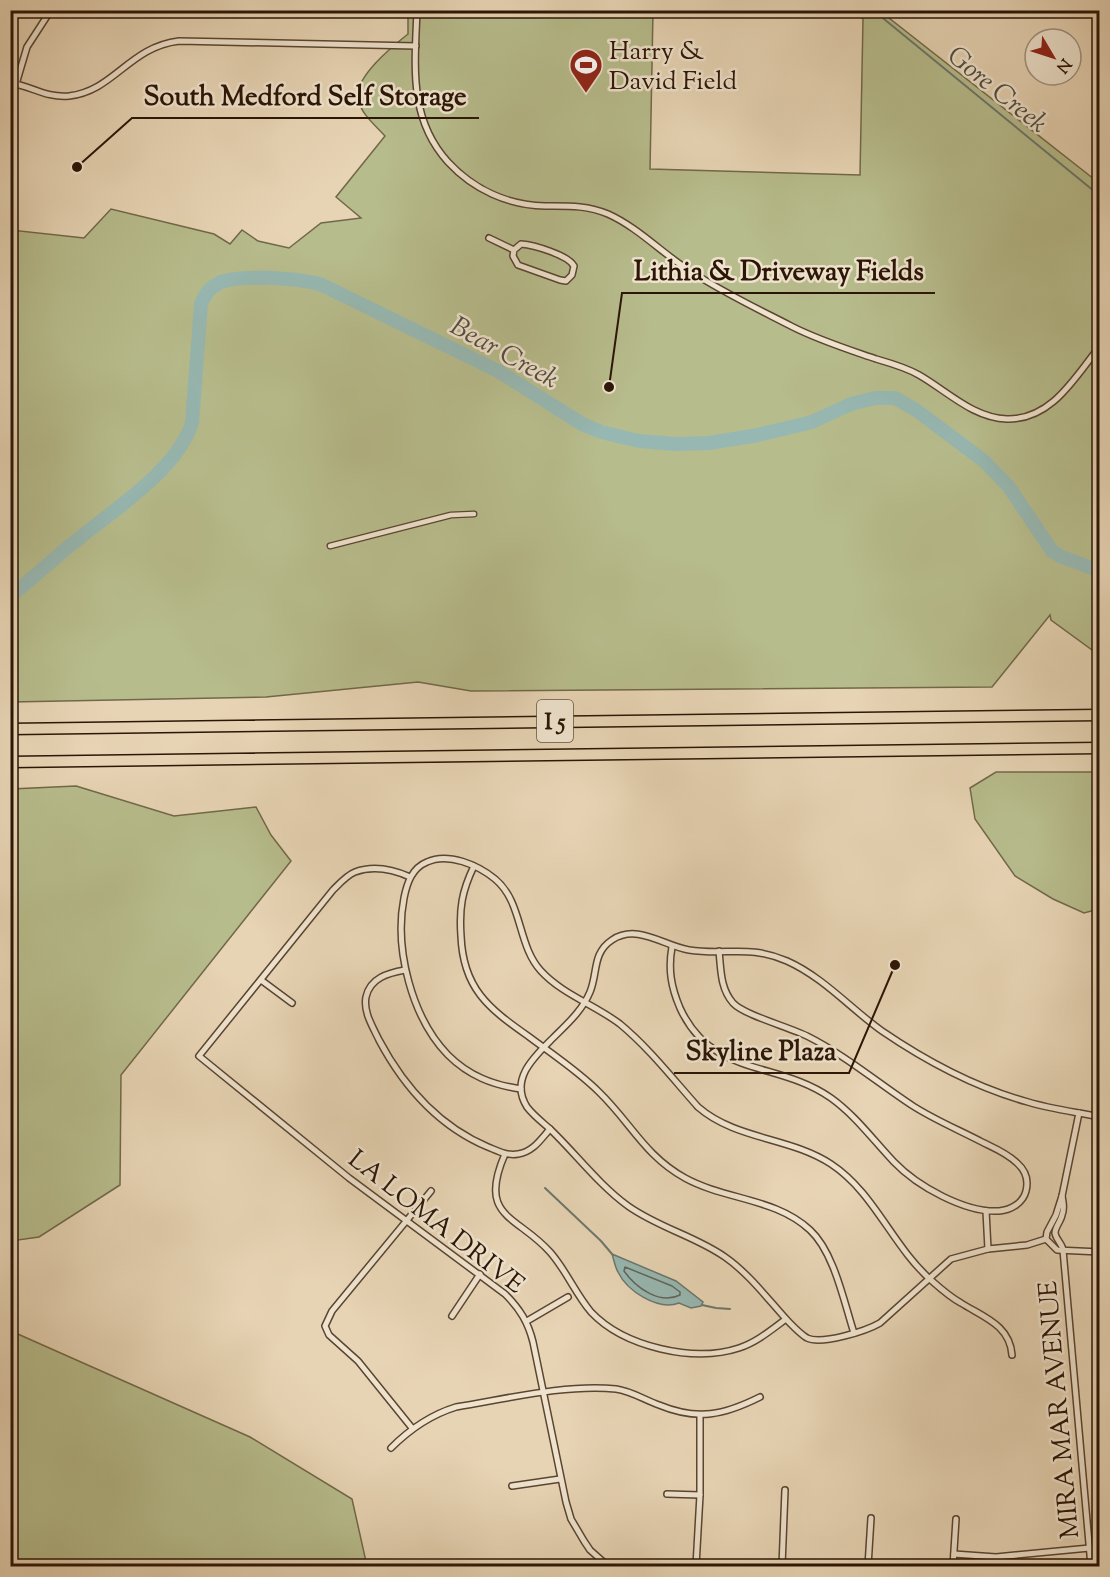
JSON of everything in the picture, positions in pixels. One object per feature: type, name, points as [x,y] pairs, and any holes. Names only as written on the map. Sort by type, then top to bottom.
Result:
[{"type":"highway","name":"I 5","points":[[10,729],[1100,715]]},
{"type":"highway","name":"I 5","points":[[10,762],[1100,748]]},
{"type":"street","points":[[51,10],[27,47],[13,84],[49,95],[84,93],[106,82],[123,66],[147,50],[168,42],[416,46]]},
{"type":"street","points":[[417,10],[415,86],[417,101],[427,129],[447,160],[472,183],[491,194],[524,204],[573,206],[606,213],[625,223],[688,270],[809,336],[914,372],[978,412],[992,417],[1011,419],[1041,411],[1062,394],[1100,346]]},
{"type":"street","points":[[489,238],[514,250]]},
{"type":"street","points":[[521,244],[530,245],[569,259],[574,266],[572,275],[566,281],[560,280],[518,265],[513,256],[514,250],[521,244]]},
{"type":"street","points":[[330,546],[451,515],[474,514]]},
{"type":"street","points":[[521,1089],[495,1085],[477,1077],[459,1065],[429,1029],[405,970],[400,927],[410,877],[426,862],[436,859],[456,860],[474,866],[496,879],[508,894],[530,956],[540,970],[556,984],[604,1012],[633,1035],[709,1117],[738,1131],[809,1152],[842,1172],[863,1191],[906,1253],[929,1279],[952,1298],[1001,1328],[1009,1340],[1012,1355]]},
{"type":"street","points":[[474,866],[459,908],[462,955],[467,972],[478,994],[494,1012],[599,1092],[648,1150],[669,1168],[704,1187],[783,1212],[812,1231],[826,1250],[854,1333]]},
{"type":"street","points":[[292,1003],[261,980],[333,890],[353,872],[387,868],[410,877]]},
{"type":"street","points":[[1046,1239],[1027,1245],[988,1249],[951,1259],[880,1323],[826,1340],[811,1339],[803,1335],[786,1319],[739,1268],[725,1257],[660,1226],[626,1204],[527,1107],[521,1089],[526,1068],[575,1016],[585,1002],[591,988],[597,958],[602,949],[611,940],[625,934],[642,934],[672,947],[704,952],[762,952],[790,963],[807,973],[899,1042],[940,1066],[1011,1097],[1100,1117]]},
{"type":"street","points":[[672,947],[669,973],[674,995],[686,1022],[702,1041],[742,1065],[792,1078],[816,1088],[852,1115],[906,1173],[946,1198],[986,1211],[1004,1211],[1023,1199],[1027,1187],[1026,1174],[1009,1156],[914,1106],[823,1045],[738,1007],[724,988],[719,951]]},
{"type":"street","points":[[405,970],[381,977],[369,989],[365,1006],[393,1065],[416,1096],[464,1136],[505,1154],[516,1155],[533,1148],[550,1129]]},
{"type":"street","name":"LA LOMA DRIVE","points":[[261,980],[199,1056],[349,1178],[480,1274],[505,1294],[521,1311],[527,1321],[544,1393],[566,1502],[577,1530],[590,1550],[608,1566]]},
{"type":"street","name":"MIRA MAR AVENUE","points":[[1063,1250],[1057,1250],[1046,1239],[1062,1196],[1079,1113]]},
{"type":"street","points":[[505,1154],[498,1170],[496,1184],[500,1207],[507,1217],[549,1250],[565,1270],[581,1299],[612,1330],[640,1342],[679,1352],[721,1352],[757,1340],[786,1319]]},
{"type":"street","points":[[412,1428],[358,1360],[329,1335],[325,1326],[332,1311],[431,1191]]},
{"type":"street","name":"MIRA MAR AVENUE","points":[[1062,1196],[1064,1206],[1055,1232],[1056,1237],[1063,1244],[1091,1566]]},
{"type":"street","points":[[986,1211],[988,1249]]},
{"type":"street","points":[[1063,1250],[1100,1252]]},
{"type":"street","points":[[452,1316],[480,1274]]},
{"type":"street","points":[[527,1321],[568,1297]]},
{"type":"street","points":[[391,1448],[412,1428],[432,1416],[456,1407],[544,1393],[590,1388],[618,1389],[679,1412],[700,1415],[738,1408],[760,1397]]},
{"type":"street","points":[[696,1566],[700,1495],[700,1415]]},
{"type":"street","points":[[512,1486],[560,1479]]},
{"type":"street","points":[[782,1566],[785,1490]]},
{"type":"street","points":[[667,1494],[700,1495]]},
{"type":"street","points":[[868,1566],[871,1518]]},
{"type":"street","points":[[952,1566],[956,1519]]},
{"type":"street","points":[[954,1554],[996,1557],[1100,1547]]},
{"type":"green space","points":[[405,11],[653,11],[650,169],[860,175],[863,19],[853,11],[880,11],[1099,183],[1099,655],[1051,620],[1050,615],[992,687],[471,691],[418,682],[266,697],[11,702],[11,230],[84,238],[111,209],[214,234],[230,244],[242,230],[258,241],[289,248],[321,223],[361,218],[336,197],[385,136],[362,110],[358,90],[376,63],[408,34],[408,14]]},
{"type":"green space","points":[[996,772],[1099,772],[1099,909],[1084,913],[1053,899],[1015,876],[975,819],[970,788]]},
{"type":"green space","points":[[76,786],[174,816],[256,807],[271,835],[291,861],[121,1075],[120,1185],[39,1237],[11,1241],[11,789]]},
{"type":"green space","points":[[11,1331],[250,1437],[352,1499],[367,1566],[11,1566]]},
{"type":"water","points":[[612,1254],[676,1281],[703,1302],[701,1306],[691,1308],[679,1303],[662,1304],[644,1298],[622,1279]]},
{"type":"waterway","name":"Gore Creek","points":[[873,10],[1100,196]]},
{"type":"waterway","name":"Bear Creek","points":[[10,597],[68,547],[143,488],[173,457],[192,423],[201,304],[210,289],[219,283],[255,278],[285,279],[322,285],[498,371],[582,424],[601,432],[639,441],[676,444],[709,443],[758,435],[812,422],[851,404],[875,398],[895,398],[916,410],[984,461],[1009,487],[1052,551],[1100,571]]},
{"type":"waterway","points":[[545,1188],[612,1254]]},
{"type":"waterway","points":[[702,1305],[730,1309]]},
{"type":"place","name":"Harry & David Field","points":[[586,94]]},
{"type":"place","name":"South Medford Self Storage","points":[[77,167]]},
{"type":"place","name":"Lithia & Driveway Fields","points":[[609,387]]},
{"type":"place","name":"Skyline Plaza","points":[[895,965]]}]
